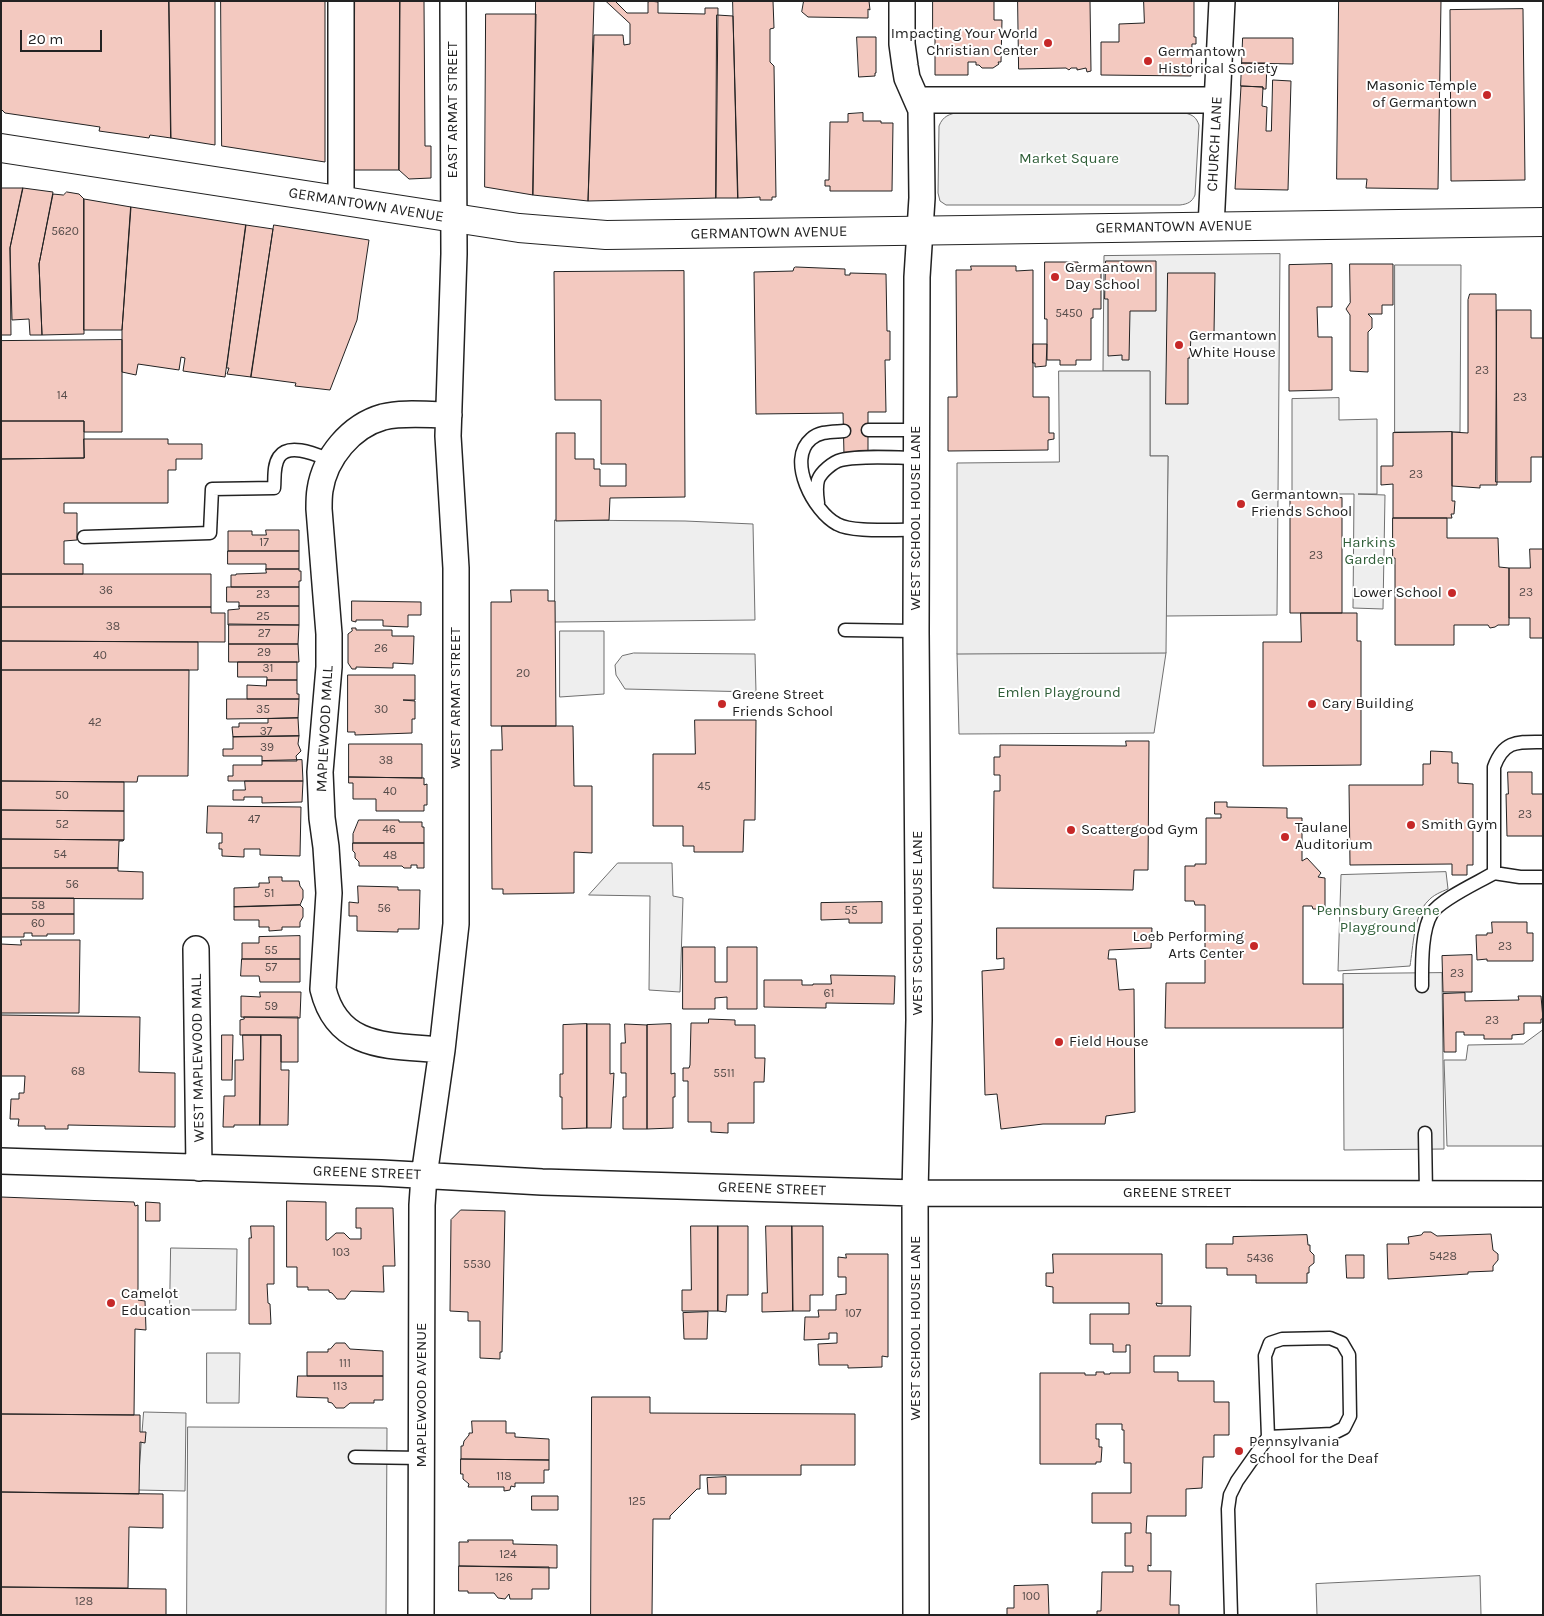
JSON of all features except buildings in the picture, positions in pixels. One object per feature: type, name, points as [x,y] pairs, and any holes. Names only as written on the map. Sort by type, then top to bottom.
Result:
[{"type":"main road","name":"GERMANTOWN AVENUE","points":[[1,148],[519,228],[606,235],[1543,222]]},
{"type":"street","points":[[341,1],[341,201]]},
{"type":"street","name":"EAST ARMAT STREET","points":[[453,1],[454,218]]},
{"type":"street","name":"WEST SCHOOL HOUSE LANE","points":[[902,1],[902,44],[905,66],[921,110],[922,198],[917,277],[916,458],[919,1020],[915,1193],[916,1615]]},
{"type":"street","name":"CHURCH LANE","points":[[1211,227],[1222,1]]},
{"type":"street","points":[[918,100],[1217,100]]},
{"type":"street","name":"WEST ARMAT STREET","points":[[424,1176],[442,1050],[456,924],[456,568],[449,458],[454,218]]},
{"type":"street","name":"MAPLEWOOD MALL","points":[[442,1050],[381,1045],[353,1035],[333,1013],[326,1001],[323,989],[329,893],[321,809],[320,772],[328,675],[329,634],[319,509],[320,490],[330,460],[348,437],[370,421],[397,415],[449,415]]},
{"type":"street","name":"WEST MAPLEWOOD MALL","points":[[196,948],[199,1168]]},
{"type":"street","name":"GREENE STREET","points":[[1,1162],[382,1173],[542,1182],[915,1193],[1543,1194]]},
{"type":"street","name":"MAPLEWOOD AVENUE","points":[[420,1615],[422,1458],[421,1210],[424,1176]]},
{"type":"lane","points":[[868,430],[917,430]]},
{"type":"lane","points":[[844,431],[825,432],[811,439],[804,449],[801,464],[803,478],[818,508],[836,524],[847,528],[916,530]]},
{"type":"lane","points":[[84,537],[210,533],[212,489],[274,488],[275,467],[279,457],[284,452],[307,451],[330,460]]},
{"type":"lane","points":[[818,508],[816,494],[818,478],[828,467],[840,460],[853,458],[916,458]]},
{"type":"lane","points":[[845,630],[916,631]]},
{"type":"lane","points":[[1494,873],[1494,767],[1498,756],[1503,749],[1513,744],[1543,742]]},
{"type":"lane","points":[[1422,986],[1423,947],[1428,921],[1432,912],[1440,903],[1494,873],[1520,877],[1543,877]]},
{"type":"lane","points":[[1425,1133],[1426,1194]]},
{"type":"lane","points":[[1231,1615],[1228,1509],[1230,1495],[1237,1481],[1268,1437],[1265,1356],[1270,1343],[1282,1339],[1330,1338],[1342,1343],[1349,1355],[1350,1416],[1344,1428],[1332,1434],[1268,1437]]},
{"type":"lane","points":[[355,1457],[422,1458]]},
{"type":"green space","name":"Market Square","points":[[960,112],[1185,113],[1195,118],[1199,125],[1195,195],[1189,202],[1180,205],[946,205],[940,201],[938,193],[939,126],[947,116]]},
{"type":"green space","name":"Germantown White House","points":[[1280,254],[1277,615],[1166,616],[1168,456],[1150,456],[1150,371],[1103,371],[1104,256]]},
{"type":"green space","name":"Harkins Garden","points":[[1339,398],[1339,420],[1377,419],[1377,494],[1358,494],[1385,495],[1383,609],[1353,608],[1354,494],[1292,494],[1292,399]]},
{"type":"green space","points":[[555,520],[685,521],[753,524],[755,620],[555,622]]},
{"type":"green space","points":[[560,631],[604,631],[604,694],[560,697]]},
{"type":"green space","points":[[634,653],[755,654],[756,692],[625,689],[616,675],[615,665],[622,656]]},
{"type":"green space","name":"Emlen Playground","points":[[1166,653],[1154,733],[959,734],[957,654]]},
{"type":"green space","points":[[618,863],[672,863],[673,896],[683,898],[680,992],[649,990],[650,896],[589,895]]},
{"type":"green space","name":"Pennsbury Greene Playground","points":[[1446,872],[1448,889],[1430,899],[1420,914],[1415,932],[1410,966],[1338,971],[1341,875]]},
{"type":"green space","points":[[1442,973],[1444,1149],[1344,1150],[1343,974]]},
{"type":"green space","points":[[1543,1030],[1543,1146],[1447,1146],[1444,1060],[1466,1060],[1468,1045],[1523,1044]]},
{"type":"green space","points":[[171,1248],[237,1249],[236,1310],[170,1310]]},
{"type":"green space","points":[[207,1353],[240,1353],[239,1403],[207,1403]]},
{"type":"green space","points":[[144,1412],[186,1413],[185,1491],[138,1490]]},
{"type":"green space","points":[[1480,1576],[1481,1615],[1317,1615],[1316,1584]]},
{"type":"shaded area","points":[[1395,265],[1461,265],[1460,432],[1395,432]]},
{"type":"shaded area","points":[[1059,371],[1150,371],[1150,456],[1168,456],[1166,653],[957,654],[957,463],[1059,462]]},
{"type":"shaded area","points":[[188,1427],[387,1428],[386,1615],[187,1615]]},
{"type":"place","name":"Impacting Your World Christian Center","points":[[1048,43]]},
{"type":"place","name":"Germantown Historical Society","points":[[1148,61]]},
{"type":"place","name":"Masonic Temple of Germantown","points":[[1487,95]]},
{"type":"place","name":"Germantown Day School","points":[[1055,277]]},
{"type":"place","name":"Germantown White House","points":[[1179,345]]},
{"type":"place","name":"Germantown Friends School","points":[[1241,504]]},
{"type":"place","name":"Lower School","points":[[1452,593]]},
{"type":"place","name":"Greene Street Friends School","points":[[722,704]]},
{"type":"place","name":"Cary Building","points":[[1312,704]]},
{"type":"place","name":"Smith Gym","points":[[1411,825]]},
{"type":"place","name":"Scattergood Gym","points":[[1071,830]]},
{"type":"place","name":"Taulane Auditorium","points":[[1285,837]]},
{"type":"place","name":"Loeb Performing Arts Center","points":[[1254,946]]},
{"type":"place","name":"Field House","points":[[1059,1042]]},
{"type":"place","name":"Camelot Education","points":[[111,1303]]},
{"type":"place","name":"Pennsylvania School for the Deaf","points":[[1239,1451]]}]
